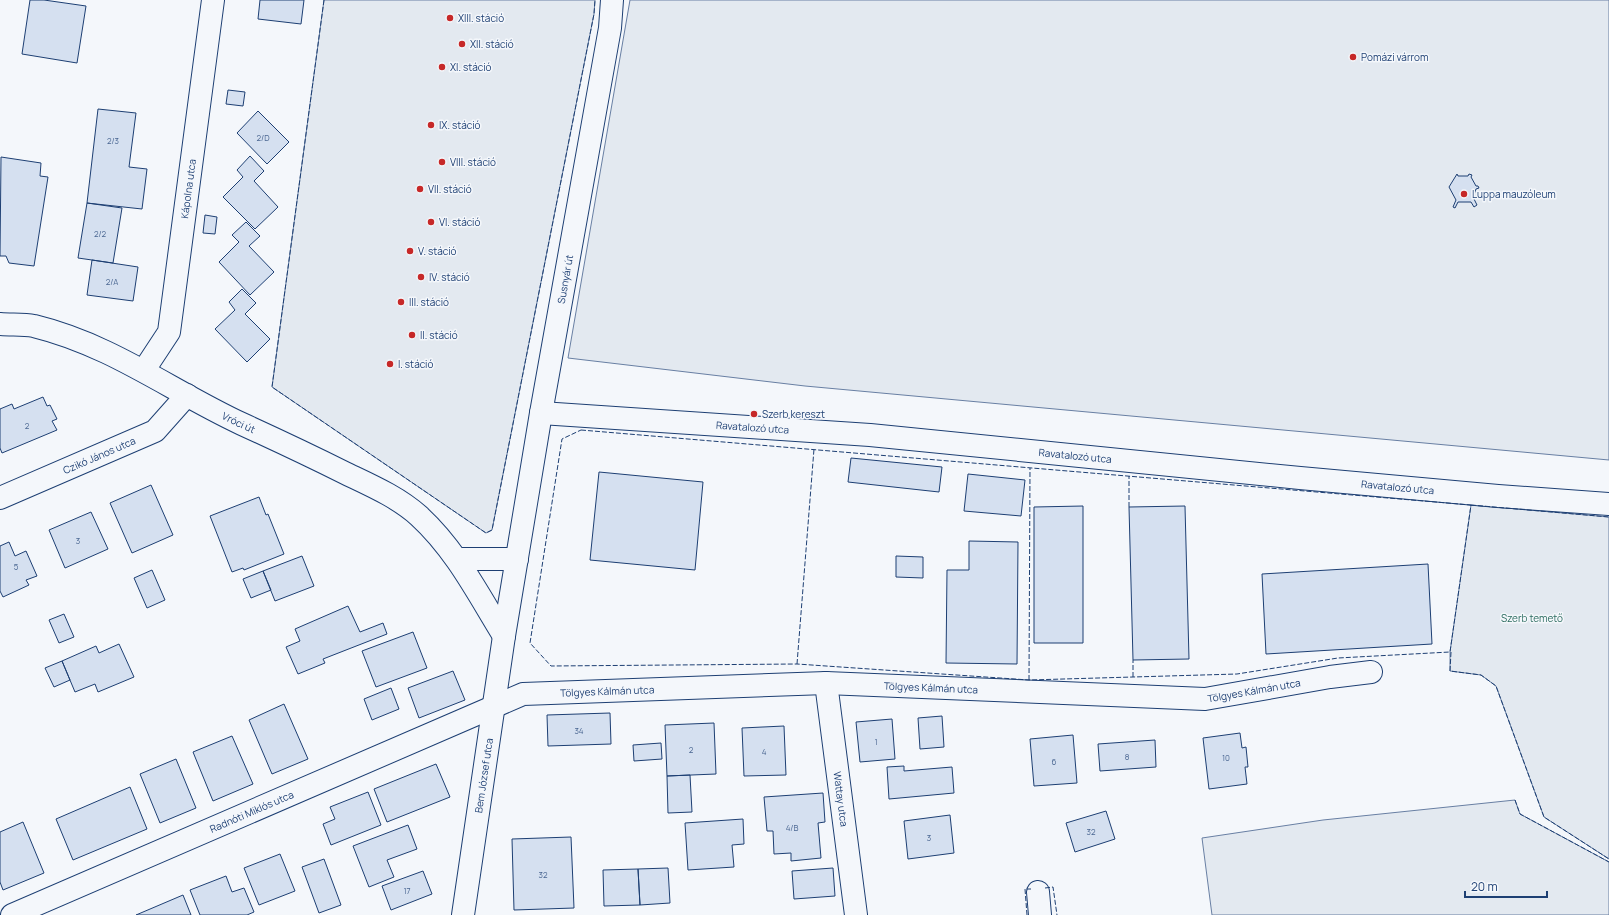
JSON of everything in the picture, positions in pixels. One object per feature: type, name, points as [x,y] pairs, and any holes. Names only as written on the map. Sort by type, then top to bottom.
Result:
[{"type":"street","name":"Kápolna utca","points":[[144,370],[169,332],[213,0]]},
{"type":"street","name":"Susnyár út","points":[[504,636],[541,413],[610,28],[612,0]]},
{"type":"street","name":"Vróci út","points":[[0,324],[33,326],[95,346],[144,370],[187,395],[365,482],[399,501],[433,529],[457,559],[504,636]]},
{"type":"street","name":"Czikó János utca","points":[[0,498],[155,432],[187,395]]},
{"type":"street","name":"Ravatalozó utca","points":[[541,413],[870,435],[1308,479],[1498,496],[1609,504]]},
{"type":"street","points":[[457,559],[517,559]]},
{"type":"street","name":"Bem József utca","points":[[463,915],[492,709],[504,636]]},
{"type":"street","name":"Tölgyes Kálmán utca","points":[[492,709],[523,694],[826,683],[1204,699],[1330,677],[1371,672]]},
{"type":"street","name":"Wattay utca","points":[[826,683],[856,915]]},
{"type":"street","name":"Radnóti Miklós utca","points":[[12,915],[492,709]]},
{"type":"street","points":[[1038,892],[1040,915]]},
{"type":"green space","points":[[324,0],[595,0],[594,14],[492,530],[486,533],[272,387]]},
{"type":"green space","points":[[630,0],[1609,0],[1609,460],[805,386],[568,358]]},
{"type":"green space","name":"Szerb temető","points":[[1471,505],[1609,517],[1609,859],[1544,817],[1496,686],[1481,675],[1450,671],[1450,652]]},
{"type":"green space","points":[[1515,800],[1520,814],[1609,862],[1609,915],[1212,915],[1202,838],[1323,820]]},
{"type":"building","points":[[30,0],[44,0],[86,6],[77,63],[22,54]]},
{"type":"building","points":[[260,0],[304,0],[301,24],[258,19]]},
{"type":"building","points":[[228,90],[245,92],[243,106],[226,104]]},
{"type":"building","points":[[98,109],[136,113],[129,167],[147,169],[142,209],[87,203]]},
{"type":"building","points":[[258,111],[289,142],[267,164],[237,133]]},
{"type":"building","points":[[250,156],[264,171],[254,181],[278,207],[255,229],[223,197],[243,177],[237,170]]},
{"type":"building","points":[[1,157],[41,163],[40,176],[48,177],[34,266],[9,263],[6,256],[0,256]]},
{"type":"building","name":"Luppa mauzóleum","points":[[1457,174],[1458,176],[1468,176],[1469,174],[1472,175],[1471,177],[1476,186],[1478,186],[1479,188],[1476,189],[1473,197],[1477,205],[1474,207],[1471,202],[1458,202],[1455,208],[1453,207],[1456,200],[1449,187]]},
{"type":"building","points":[[87,203],[122,208],[113,263],[78,258]]},
{"type":"building","points":[[205,215],[217,217],[215,234],[203,233]]},
{"type":"building","points":[[246,222],[260,236],[249,246],[274,272],[250,295],[219,262],[239,242],[232,235]]},
{"type":"building","points":[[92,260],[138,267],[133,301],[87,295]]},
{"type":"building","points":[[242,289],[256,303],[245,314],[270,339],[247,362],[215,329],[235,310],[229,302]]},
{"type":"building","points":[[43,397],[47,406],[50,405],[57,419],[52,421],[57,430],[2,453],[0,448],[0,409],[12,404],[14,409]]},
{"type":"building","points":[[851,458],[942,467],[939,492],[848,482]]},
{"type":"building","points":[[599,472],[703,482],[695,570],[590,560]]},
{"type":"building","points":[[968,474],[1025,480],[1021,516],[964,511]]},
{"type":"building","points":[[151,485],[173,535],[132,553],[110,503]]},
{"type":"building","points":[[259,497],[266,515],[268,514],[284,554],[244,570],[243,568],[232,572],[210,516]]},
{"type":"building","points":[[1083,506],[1083,643],[1034,643],[1034,507]]},
{"type":"building","points":[[1185,506],[1189,659],[1133,660],[1129,507]]},
{"type":"building","points":[[91,512],[108,549],[65,568],[49,530]]},
{"type":"building","points":[[969,541],[1018,542],[1017,664],[946,663],[947,570],[969,570]]},
{"type":"building","points":[[9,542],[15,556],[26,551],[37,576],[26,580],[29,585],[3,597],[0,591],[0,546]]},
{"type":"building","points":[[302,556],[314,586],[275,601],[263,571]]},
{"type":"building","points":[[896,556],[923,557],[923,578],[896,577]]},
{"type":"building","points":[[1428,564],[1432,644],[1266,654],[1262,574]]},
{"type":"building","points":[[152,570],[165,600],[147,608],[134,578]]},
{"type":"building","points":[[263,571],[271,590],[251,598],[243,579]]},
{"type":"building","points":[[348,606],[360,632],[383,623],[387,634],[323,659],[325,663],[298,674],[286,647],[300,641],[295,629]]},
{"type":"building","points":[[64,614],[74,637],[59,643],[49,620]]},
{"type":"building","points":[[413,632],[427,668],[376,687],[362,651]]},
{"type":"building","points":[[119,644],[134,677],[98,692],[95,684],[75,692],[62,661],[96,646],[99,653]]},
{"type":"building","points":[[62,661],[70,680],[54,687],[45,668]]},
{"type":"building","points":[[453,671],[465,700],[419,718],[408,688]]},
{"type":"building","points":[[391,688],[399,709],[372,720],[364,699]]},
{"type":"building","points":[[284,704],[308,759],[272,774],[249,720]]},
{"type":"building","points":[[610,713],[611,744],[548,746],[547,715]]},
{"type":"building","points":[[942,716],[944,747],[920,749],[918,718]]},
{"type":"building","points":[[892,719],[895,759],[860,762],[856,722]]},
{"type":"building","points":[[714,723],[716,774],[667,776],[665,725]]},
{"type":"building","points":[[784,726],[786,775],[744,776],[742,728]]},
{"type":"building","points":[[1240,733],[1242,748],[1246,747],[1248,767],[1245,767],[1247,784],[1209,789],[1203,738]]},
{"type":"building","points":[[1073,735],[1077,783],[1034,786],[1030,739]]},
{"type":"building","points":[[232,736],[253,784],[213,801],[193,752]]},
{"type":"building","points":[[1155,740],[1156,767],[1100,771],[1098,744]]},
{"type":"building","points":[[661,743],[662,759],[634,761],[633,745]]},
{"type":"building","points":[[176,759],[196,808],[160,823],[140,774]]},
{"type":"building","points":[[436,764],[450,797],[387,822],[374,789]]},
{"type":"building","points":[[904,766],[904,771],[952,767],[954,793],[889,799],[887,767]]},
{"type":"building","points":[[690,775],[692,812],[668,813],[667,776]]},
{"type":"building","points":[[130,787],[147,829],[73,860],[56,819]]},
{"type":"building","points":[[368,792],[381,825],[331,845],[323,824],[335,819],[330,807]]},
{"type":"building","points":[[823,793],[825,822],[818,823],[821,858],[791,861],[791,853],[774,854],[773,831],[767,831],[764,797]]},
{"type":"building","points":[[1106,811],[1115,839],[1075,852],[1066,823]]},
{"type":"building","points":[[950,815],[954,853],[908,859],[904,821]]},
{"type":"building","points":[[743,819],[744,844],[732,845],[734,867],[688,870],[685,823]]},
{"type":"building","points":[[23,822],[44,873],[3,890],[0,882],[0,832]]},
{"type":"building","points":[[408,825],[417,849],[387,860],[394,877],[369,887],[353,846]]},
{"type":"building","points":[[571,837],[574,908],[514,910],[512,839]]},
{"type":"building","points":[[280,854],[295,891],[259,905],[244,868]]},
{"type":"building","points":[[324,859],[341,905],[319,913],[302,867]]},
{"type":"building","points":[[668,868],[670,903],[640,905],[638,869]]},
{"type":"building","points":[[833,868],[835,896],[794,899],[792,871]]},
{"type":"building","points":[[638,869],[640,905],[604,906],[603,870]]},
{"type":"building","points":[[423,871],[432,894],[391,910],[382,886]]},
{"type":"building","points":[[226,876],[232,892],[244,888],[254,912],[247,915],[200,915],[190,890]]},
{"type":"building","points":[[183,895],[191,915],[136,915]]},
{"type":"fence","points":[[324,0],[272,387],[486,533],[492,530],[594,14],[595,0]]},
{"type":"fence","points":[[581,430],[1471,505],[1450,652],[1338,658],[1237,674],[1029,680],[797,664],[551,666],[530,643],[562,439],[581,430]]},
{"type":"fence","points":[[797,664],[814,449]]},
{"type":"fence","points":[[1029,680],[1030,468]]},
{"type":"fence","points":[[1129,476],[1129,507]]},
{"type":"fence","points":[[1471,505],[1609,517]]},
{"type":"fence","points":[[1451,652],[1450,671],[1481,675],[1496,686],[1544,817],[1609,859]]},
{"type":"fence","points":[[1133,660],[1133,677]]},
{"type":"fence","points":[[1515,800],[1520,814],[1609,862]]},
{"type":"fence","points":[[1045,888],[1053,887],[1057,915]]},
{"type":"fence","points":[[1027,915],[1025,889],[1031,889]]},
{"type":"place","name":"XIII. stáció","points":[[450,18]]},
{"type":"place","name":"XII. stáció","points":[[462,44]]},
{"type":"place","name":"Pomázi várrom","points":[[1353,57]]},
{"type":"place","name":"XI. stáció","points":[[442,67]]},
{"type":"place","name":"IX. stáció","points":[[431,125]]},
{"type":"place","name":"VIII. stáció","points":[[442,162]]},
{"type":"place","name":"VII. stáció","points":[[420,189]]},
{"type":"place","name":"Luppa mauzóleum","points":[[1464,194]]},
{"type":"place","name":"VI. stáció","points":[[431,222]]},
{"type":"place","name":"V. stáció","points":[[410,251]]},
{"type":"place","name":"IV. stáció","points":[[421,277]]},
{"type":"place","name":"III. stáció","points":[[401,302]]},
{"type":"place","name":"II. stáció","points":[[412,335]]},
{"type":"place","name":"I. stáció","points":[[390,364]]},
{"type":"place","name":"Szerb kereszt","points":[[754,414]]}]
